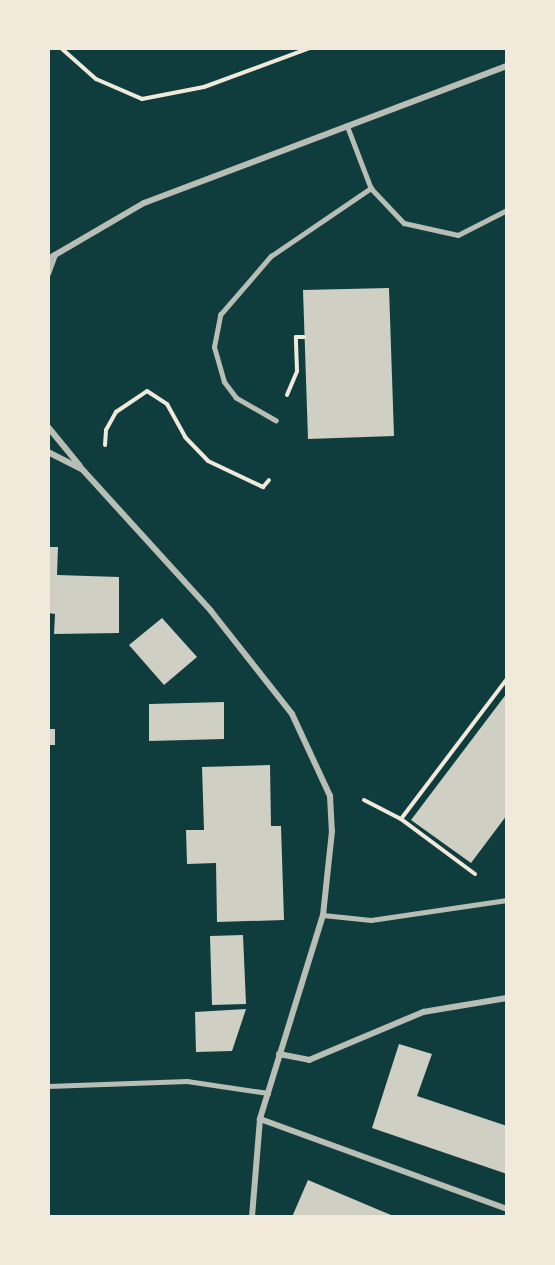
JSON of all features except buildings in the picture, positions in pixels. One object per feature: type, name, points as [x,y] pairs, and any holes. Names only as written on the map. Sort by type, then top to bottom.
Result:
[{"type":"street","points":[[48,259],[57,251],[144,204],[507,66]]},
{"type":"street","points":[[48,274],[57,251]]},
{"type":"street","points":[[48,427],[82,469],[211,611],[312,748],[333,813],[322,915],[260,1119],[252,1217]]},
{"type":"street","points":[[48,452],[82,469]]},
{"type":"street","points":[[279,1054],[309,1060],[423,1012],[507,998]]},
{"type":"street","points":[[260,1119],[507,1209]]},
{"type":"lane","points":[[347,125],[371,188],[404,223],[442,235],[474,231],[507,210]]},
{"type":"lane","points":[[276,421],[236,398],[225,382],[214,347],[220,315],[271,256],[371,188]]},
{"type":"lane","points":[[322,915],[371,920],[507,900]]},
{"type":"lane","points":[[48,1086],[187,1082],[268,1093]]},
{"type":"path","points":[[61,48],[96,78],[142,99],[204,87],[310,48]]},
{"type":"path","points":[[276,421],[297,371],[296,337],[304,337]]},
{"type":"path","points":[[105,445],[105,430],[116,412],[147,391],[167,404],[185,437],[208,461],[263,487],[269,480]]},
{"type":"path","points":[[400,819],[507,679]]},
{"type":"path","points":[[364,800],[400,819],[476,874],[486,873]]}]
